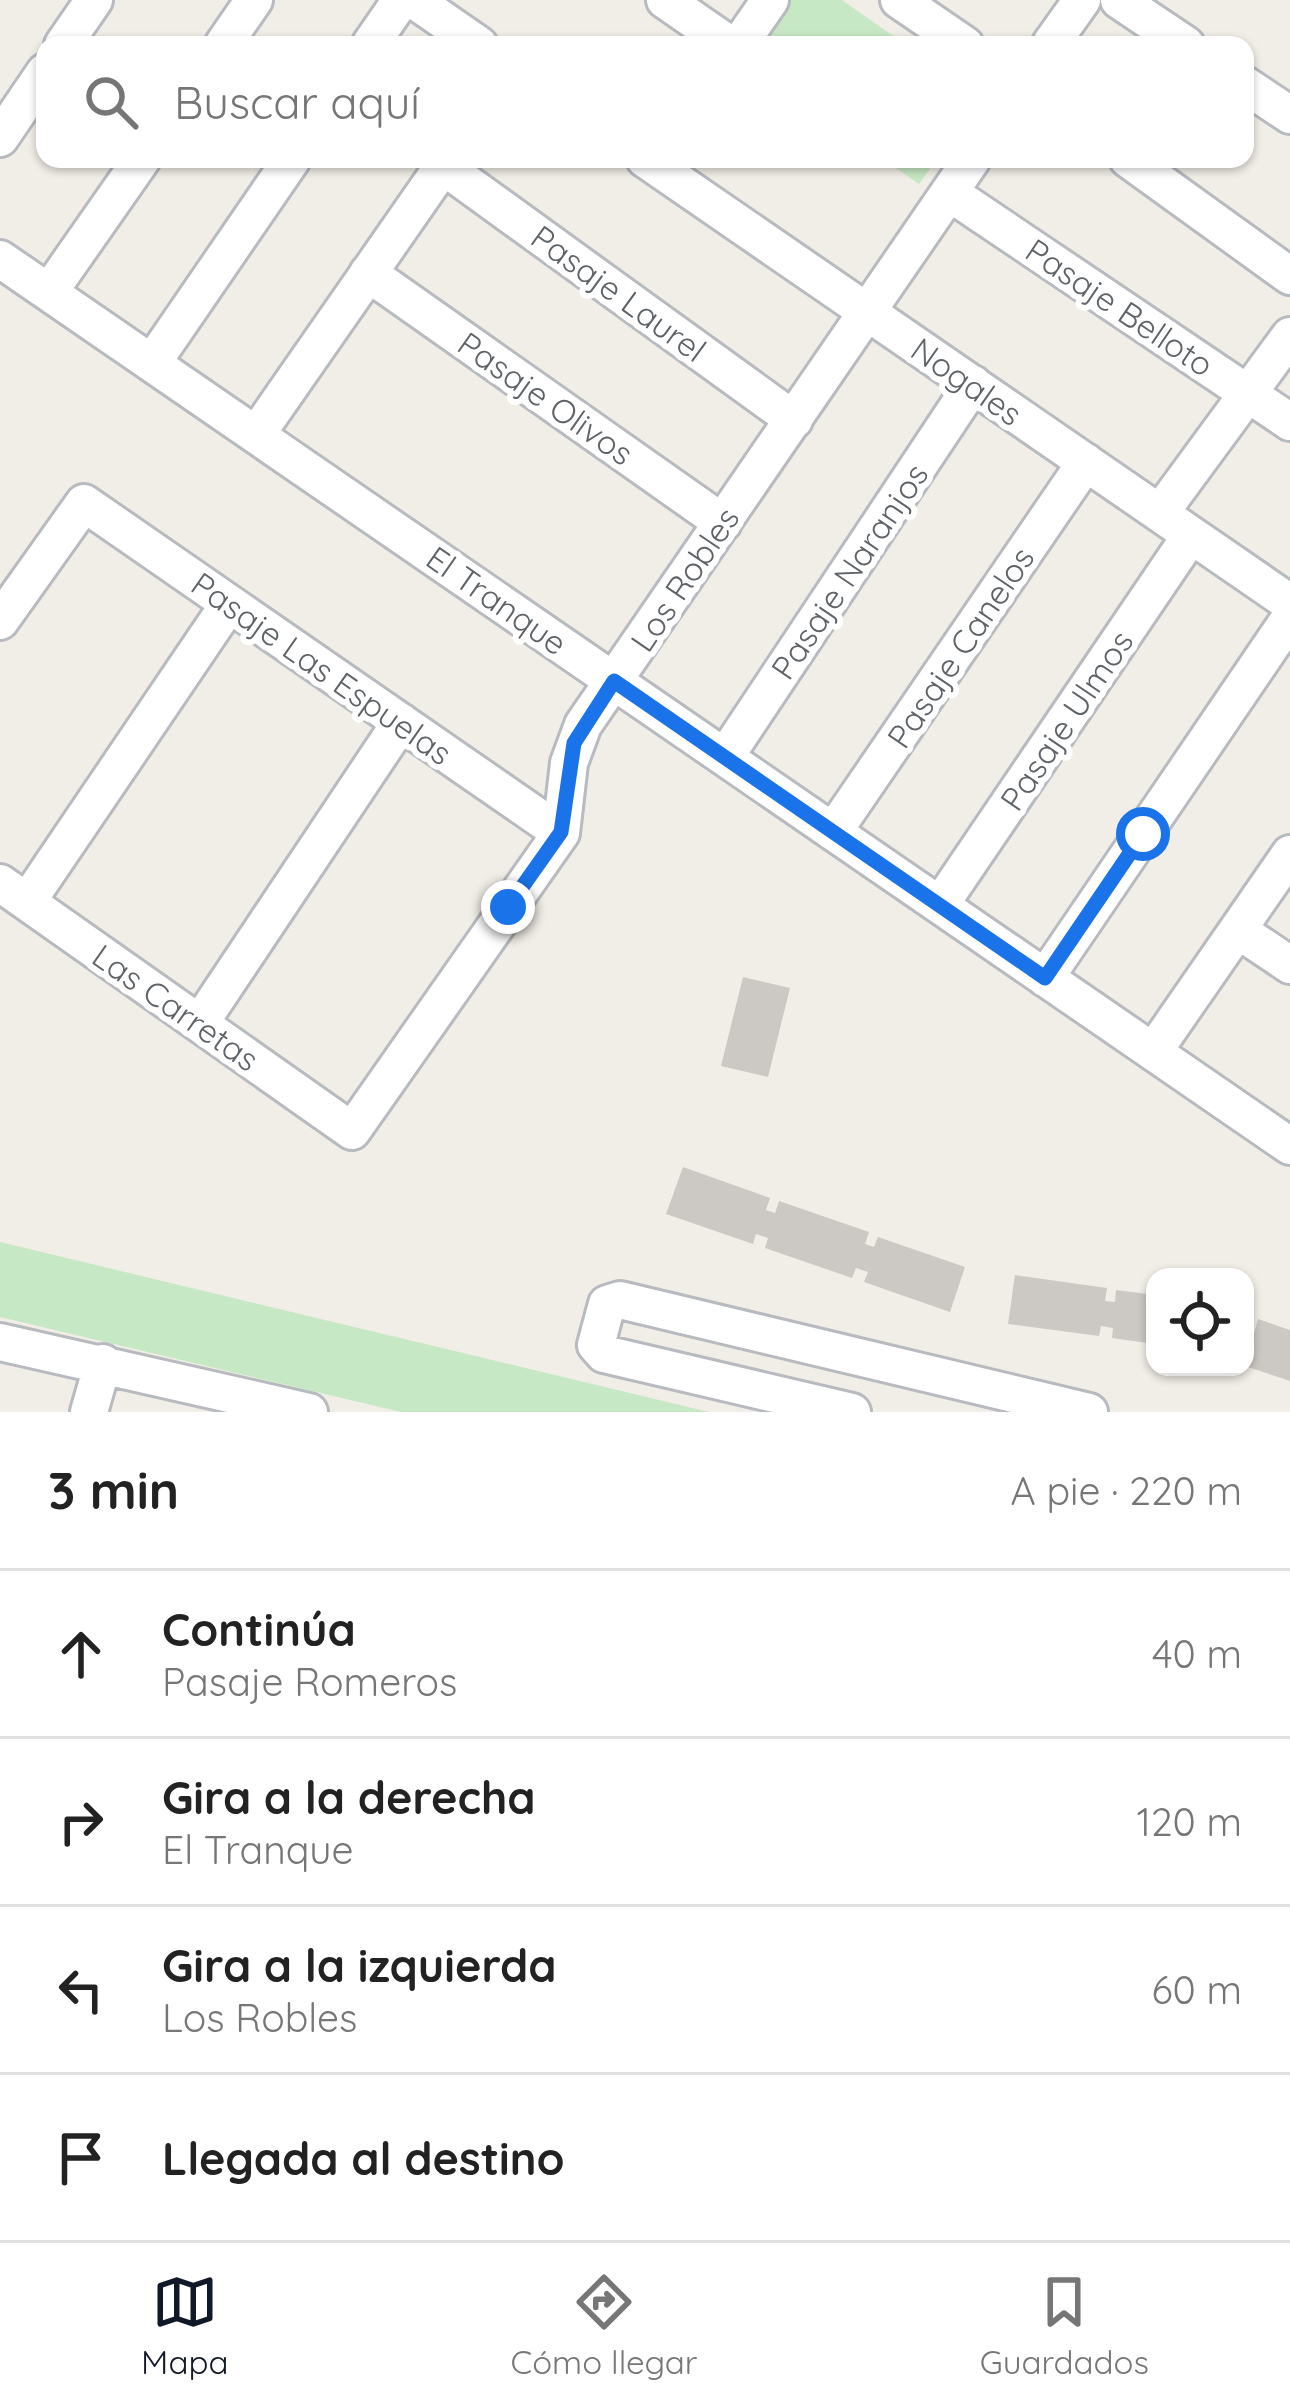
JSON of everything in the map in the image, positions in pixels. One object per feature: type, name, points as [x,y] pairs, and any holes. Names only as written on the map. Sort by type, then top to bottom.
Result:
[{"type":"street","points":[[69,36],[94,0]]},
{"type":"street","points":[[229,36],[254,0]]},
{"type":"street","points":[[376,36],[401,0]]},
{"type":"street","points":[[414,0],[466,36]]},
{"type":"street","points":[[665,0],[721,36]]},
{"type":"street","points":[[742,36],[770,0]]},
{"type":"street","points":[[899,0],[952,36]]},
{"type":"street","points":[[1056,36],[1082,0]]},
{"type":"street","points":[[1119,0],[1173,36]]},
{"type":"street","points":[[0,139],[36,85]]},
{"type":"street","points":[[1254,91],[1290,115]]},
{"type":"street","points":[[49,292],[136,168]]},
{"type":"street","points":[[152,363],[286,168]]},
{"type":"street","points":[[256,435],[442,168]]},
{"type":"street","name":"Pasaje Laurel","points":[[453,168],[794,419]]},
{"type":"street","name":"Nogales","points":[[663,168],[1290,603]]},
{"type":"street","name":"Los Robles","points":[[352,1131],[561,832],[574,743],[966,168]]},
{"type":"street","points":[[1140,168],[1290,276]]},
{"type":"street","name":"Pasaje Belloto","points":[[950,193],[1290,422]]},
{"type":"street","name":"El Tranque","points":[[0,259],[1290,1146]]},
{"type":"street","name":"Pasaje Olivos","points":[[368,273],[723,523]]},
{"type":"street","points":[[1160,513],[1290,335]]},
{"type":"street","name":"Pasaje Naranjos","points":[[725,757],[973,385]]},
{"type":"street","name":"Pasaje Canelos","points":[[833,832],[1086,462]]},
{"type":"street","name":"Pasaje Las Espuelas","points":[[0,621],[84,503],[561,832]]},
{"type":"street","name":"Pasaje Ulmos","points":[[940,905],[1191,535]]},
{"type":"street","points":[[14,893],[230,604]]},
{"type":"street","points":[[1045,978],[1290,618]]},
{"type":"street","points":[[200,1023],[401,722]]},
{"type":"street","points":[[1153,1052],[1290,854]]},
{"type":"street","name":"Las Carretas","points":[[14,893],[352,1131]]},
{"type":"street","points":[[1238,930],[1290,965]]},
{"type":"street","points":[[852,1412],[604,1354],[596,1345],[607,1304],[620,1300],[1089,1412]]},
{"type":"street","points":[[0,1342],[309,1412]]},
{"type":"street","points":[[89,1412],[103,1363]]},
{"type":"green space","points":[[786,0],[842,0],[893,36],[760,36]]},
{"type":"green space","points":[[896,168],[931,168],[919,184]]},
{"type":"green space","points":[[0,1242],[709,1412],[401,1412],[0,1317]]},
{"type":"building","points":[[743,977],[790,988],[768,1077],[721,1066]]},
{"type":"building","points":[[683,1167],[770,1198],[766,1210],[775,1213],[779,1201],[869,1232],[865,1244],[874,1247],[878,1237],[965,1267],[950,1312],[864,1282],[868,1272],[856,1268],[852,1278],[765,1248],[768,1238],[756,1234],[753,1244],[666,1214]]},
{"type":"building","points":[[1015,1275],[1107,1288],[1105,1301],[1115,1302],[1116,1290],[1146,1294],[1146,1343],[1112,1338],[1113,1328],[1101,1326],[1099,1336],[1008,1324]]},
{"type":"building","points":[[1258,1319],[1290,1330],[1290,1381],[1254,1369]]},
{"type":"route","points":[[508,907],[561,832],[567,818],[574,743],[614,681],[1045,978],[1143,834]]}]
